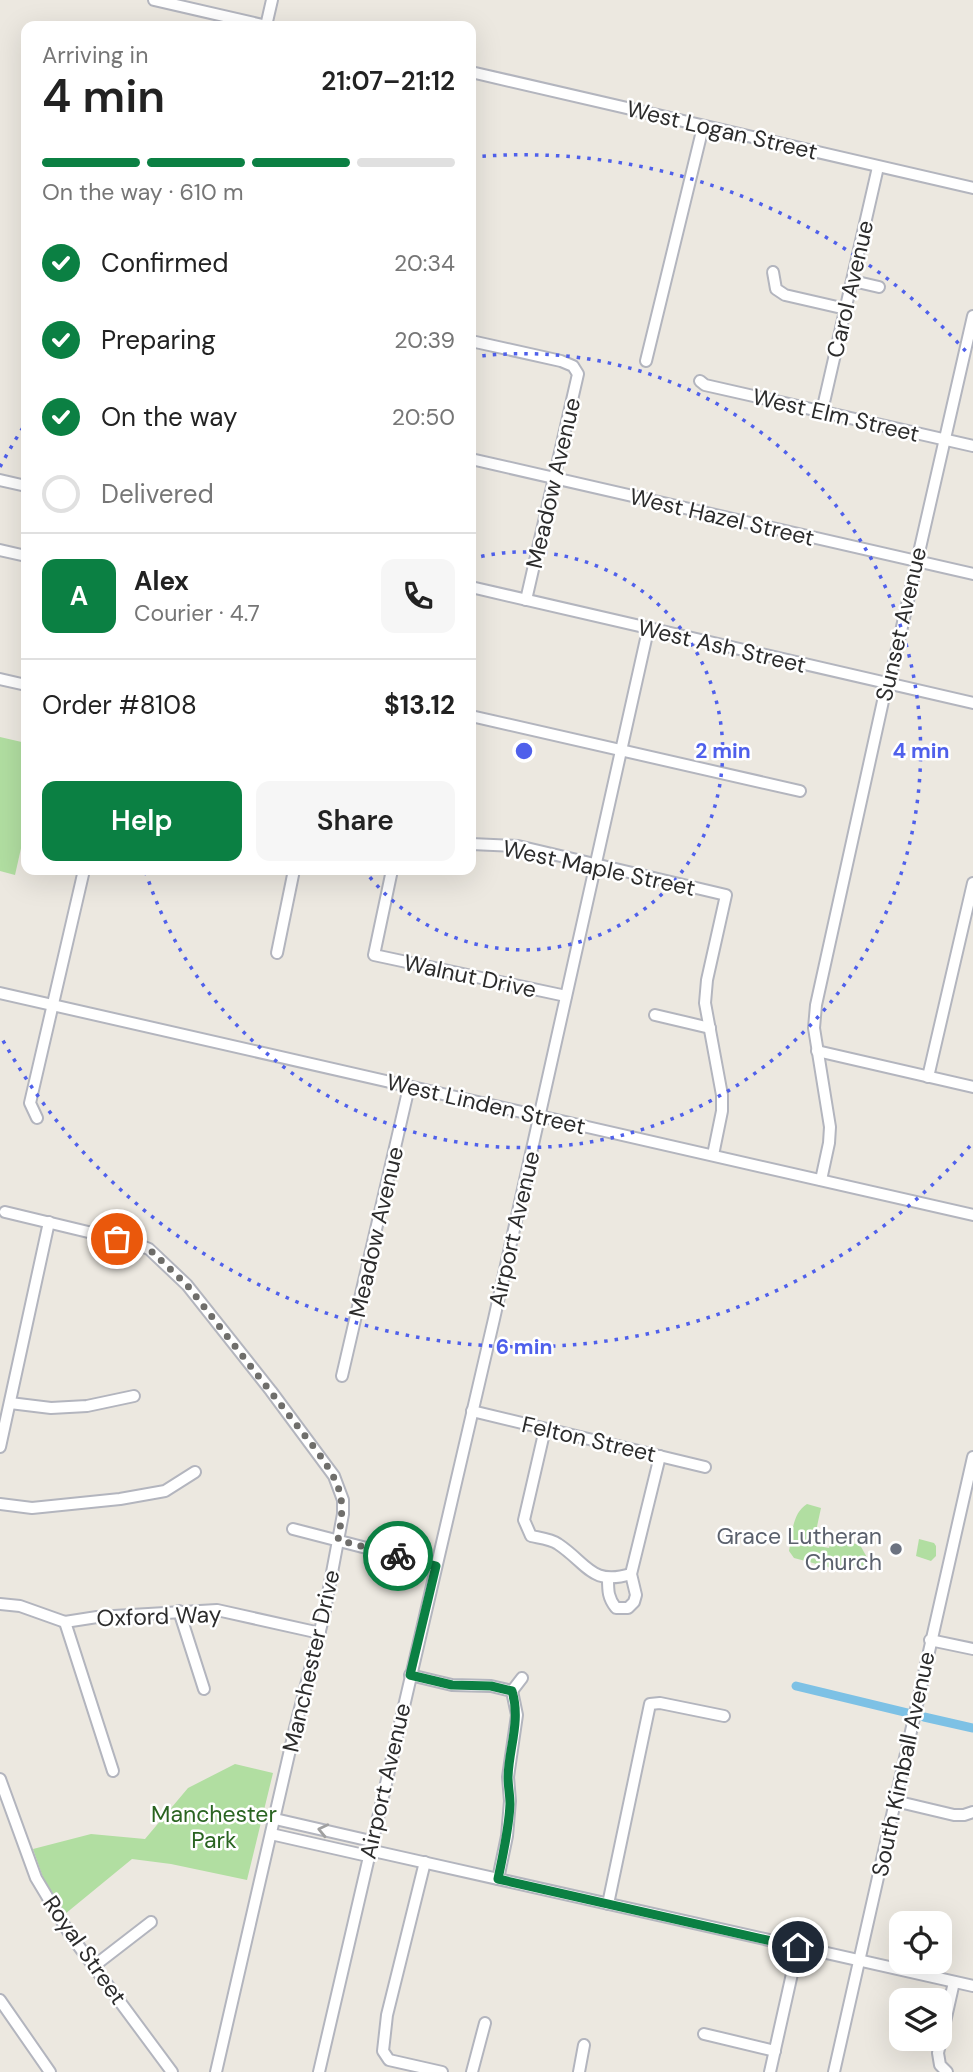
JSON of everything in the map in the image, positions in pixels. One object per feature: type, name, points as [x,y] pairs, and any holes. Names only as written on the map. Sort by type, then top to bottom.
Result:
[{"type":"street","points":[[154,0],[246,21]]},
{"type":"street","points":[[268,21],[272,0]]},
{"type":"street","name":"West Logan Street","points":[[476,73],[973,188]]},
{"type":"street","points":[[646,360],[703,127]]},
{"type":"street","name":"Carol Avenue","points":[[822,411],[878,167]]},
{"type":"street","points":[[774,272],[776,289],[785,295],[846,309]]},
{"type":"street","points":[[853,281],[879,287]]},
{"type":"street","name":"Sunset Avenue","points":[[821,1180],[830,1127],[814,1028],[816,1005],[973,316]]},
{"type":"street","name":"Meadow Avenue","points":[[476,342],[573,366],[578,374],[526,600]]},
{"type":"street","name":"West Elm Street","points":[[700,381],[705,385],[973,446]]},
{"type":"street","name":"West Hazel Street","points":[[476,460],[973,574]]},
{"type":"street","points":[[0,480],[21,485]]},
{"type":"street","points":[[0,550],[21,555]]},
{"type":"street","name":"West Ash Street","points":[[476,588],[973,703]]},
{"type":"street","name":"Airport Avenue","points":[[318,2072],[540,1116],[648,630]]},
{"type":"street","points":[[0,679],[21,684]]},
{"type":"street","points":[[476,717],[800,791]]},
{"type":"street","name":"West Maple Street","points":[[476,844],[518,846],[726,895],[707,980],[705,1003],[710,1028]]},
{"type":"street","points":[[37,1118],[30,1103],[83,875]]},
{"type":"street","points":[[276,953],[293,875]]},
{"type":"street","name":"Walnut Drive","points":[[391,875],[374,955],[566,996]]},
{"type":"street","points":[[928,1077],[972,889]]},
{"type":"street","name":"West Linden Street","points":[[0,993],[973,1215]]},
{"type":"street","points":[[655,1015],[710,1028],[722,1095],[722,1111],[713,1155]]},
{"type":"street","points":[[817,1051],[973,1087]]},
{"type":"street","name":"Meadow Avenue","points":[[342,1376],[409,1087]]},
{"type":"street","name":"Manchester Drive","points":[[5,1212],[149,1249],[187,1285],[334,1476],[343,1500],[320,1633],[216,2072]]},
{"type":"street","points":[[0,1447],[49,1222]]},
{"type":"street","points":[[10,1403],[51,1408],[87,1406],[134,1396]]},
{"type":"street","name":"Felton Street","points":[[472,1411],[705,1467]]},
{"type":"street","points":[[545,1429],[524,1520],[531,1535],[555,1542],[600,1577],[631,1574]]},
{"type":"street","points":[[608,1578],[607,1593],[611,1602],[616,1608],[628,1608],[636,1595],[631,1574],[660,1456]]},
{"type":"street","name":"South Kimball Avenue","points":[[834,2072],[930,1640],[970,1483],[973,1457]]},
{"type":"street","points":[[0,1504],[32,1508],[120,1499],[165,1491],[195,1472]]},
{"type":"street","points":[[293,1529],[436,1566]]},
{"type":"street","name":"Oxford Way","points":[[0,1604],[20,1606],[65,1622],[97,1616],[217,1611],[320,1633]]},
{"type":"street","points":[[179,1611],[204,1689]]},
{"type":"street","points":[[65,1622],[113,1771]]},
{"type":"street","points":[[930,1640],[973,1649]]},
{"type":"street","points":[[410,1675],[452,1685],[491,1686],[512,1691]]},
{"type":"street","points":[[498,1879],[507,1836],[510,1801],[508,1777],[517,1715],[512,1691],[522,1678]]},
{"type":"street","points":[[608,1904],[650,1703],[724,1716]]},
{"type":"street","name":"Royal Street","points":[[0,1779],[36,1878],[69,1933],[172,2072]]},
{"type":"street","points":[[895,1801],[954,1815],[973,1812]]},
{"type":"street","points":[[275,1819],[369,1849]]},
{"type":"street","points":[[271,1834],[369,1849],[973,1986]]},
{"type":"street","points":[[425,1862],[387,2015],[383,2051],[389,2060],[442,2072]]},
{"type":"street","points":[[94,1966],[151,1922]]},
{"type":"street","points":[[770,2072],[798,1947]]},
{"type":"street","points":[[947,2072],[940,2065],[938,2053],[954,1982]]},
{"type":"street","points":[[0,2000],[50,2072]]},
{"type":"street","points":[[472,2072],[485,2023]]},
{"type":"street","points":[[704,2034],[775,2051]]},
{"type":"street","points":[[579,2072],[584,2045]]},
{"type":"green space","points":[[0,737],[21,742],[21,848],[15,875],[0,871]]},
{"type":"green space","points":[[807,1504],[821,1508],[813,1545],[829,1548],[833,1535],[848,1538],[847,1542],[860,1545],[869,1561],[867,1565],[863,1568],[849,1565],[847,1572],[794,1558],[789,1551],[794,1525],[798,1513]]},
{"type":"green space","points":[[919,1539],[936,1546],[936,1556],[931,1561],[916,1556]]},
{"type":"green space","name":"Manchester Park","points":[[235,1764],[273,1773],[247,1880],[132,1859],[65,1914],[47,1889],[33,1849],[91,1834],[145,1839],[188,1788]]},
{"type":"waterway","points":[[796,1686],[908,1713]]},
{"type":"waterway","points":[[924,1717],[973,1728]]},
{"type":"way so far","points":[[117,1239],[149,1249],[187,1285],[317,1451],[334,1476],[343,1500],[338,1540],[398,1556]]},
{"type":"place","name":"Grace Lutheran Church","points":[[896,1549]]},
{"type":"route","points":[[398,1556],[436,1566],[410,1675],[452,1685],[491,1686],[512,1691],[515,1700],[517,1715],[508,1777],[510,1801],[507,1836],[498,1879],[798,1947]]}]
